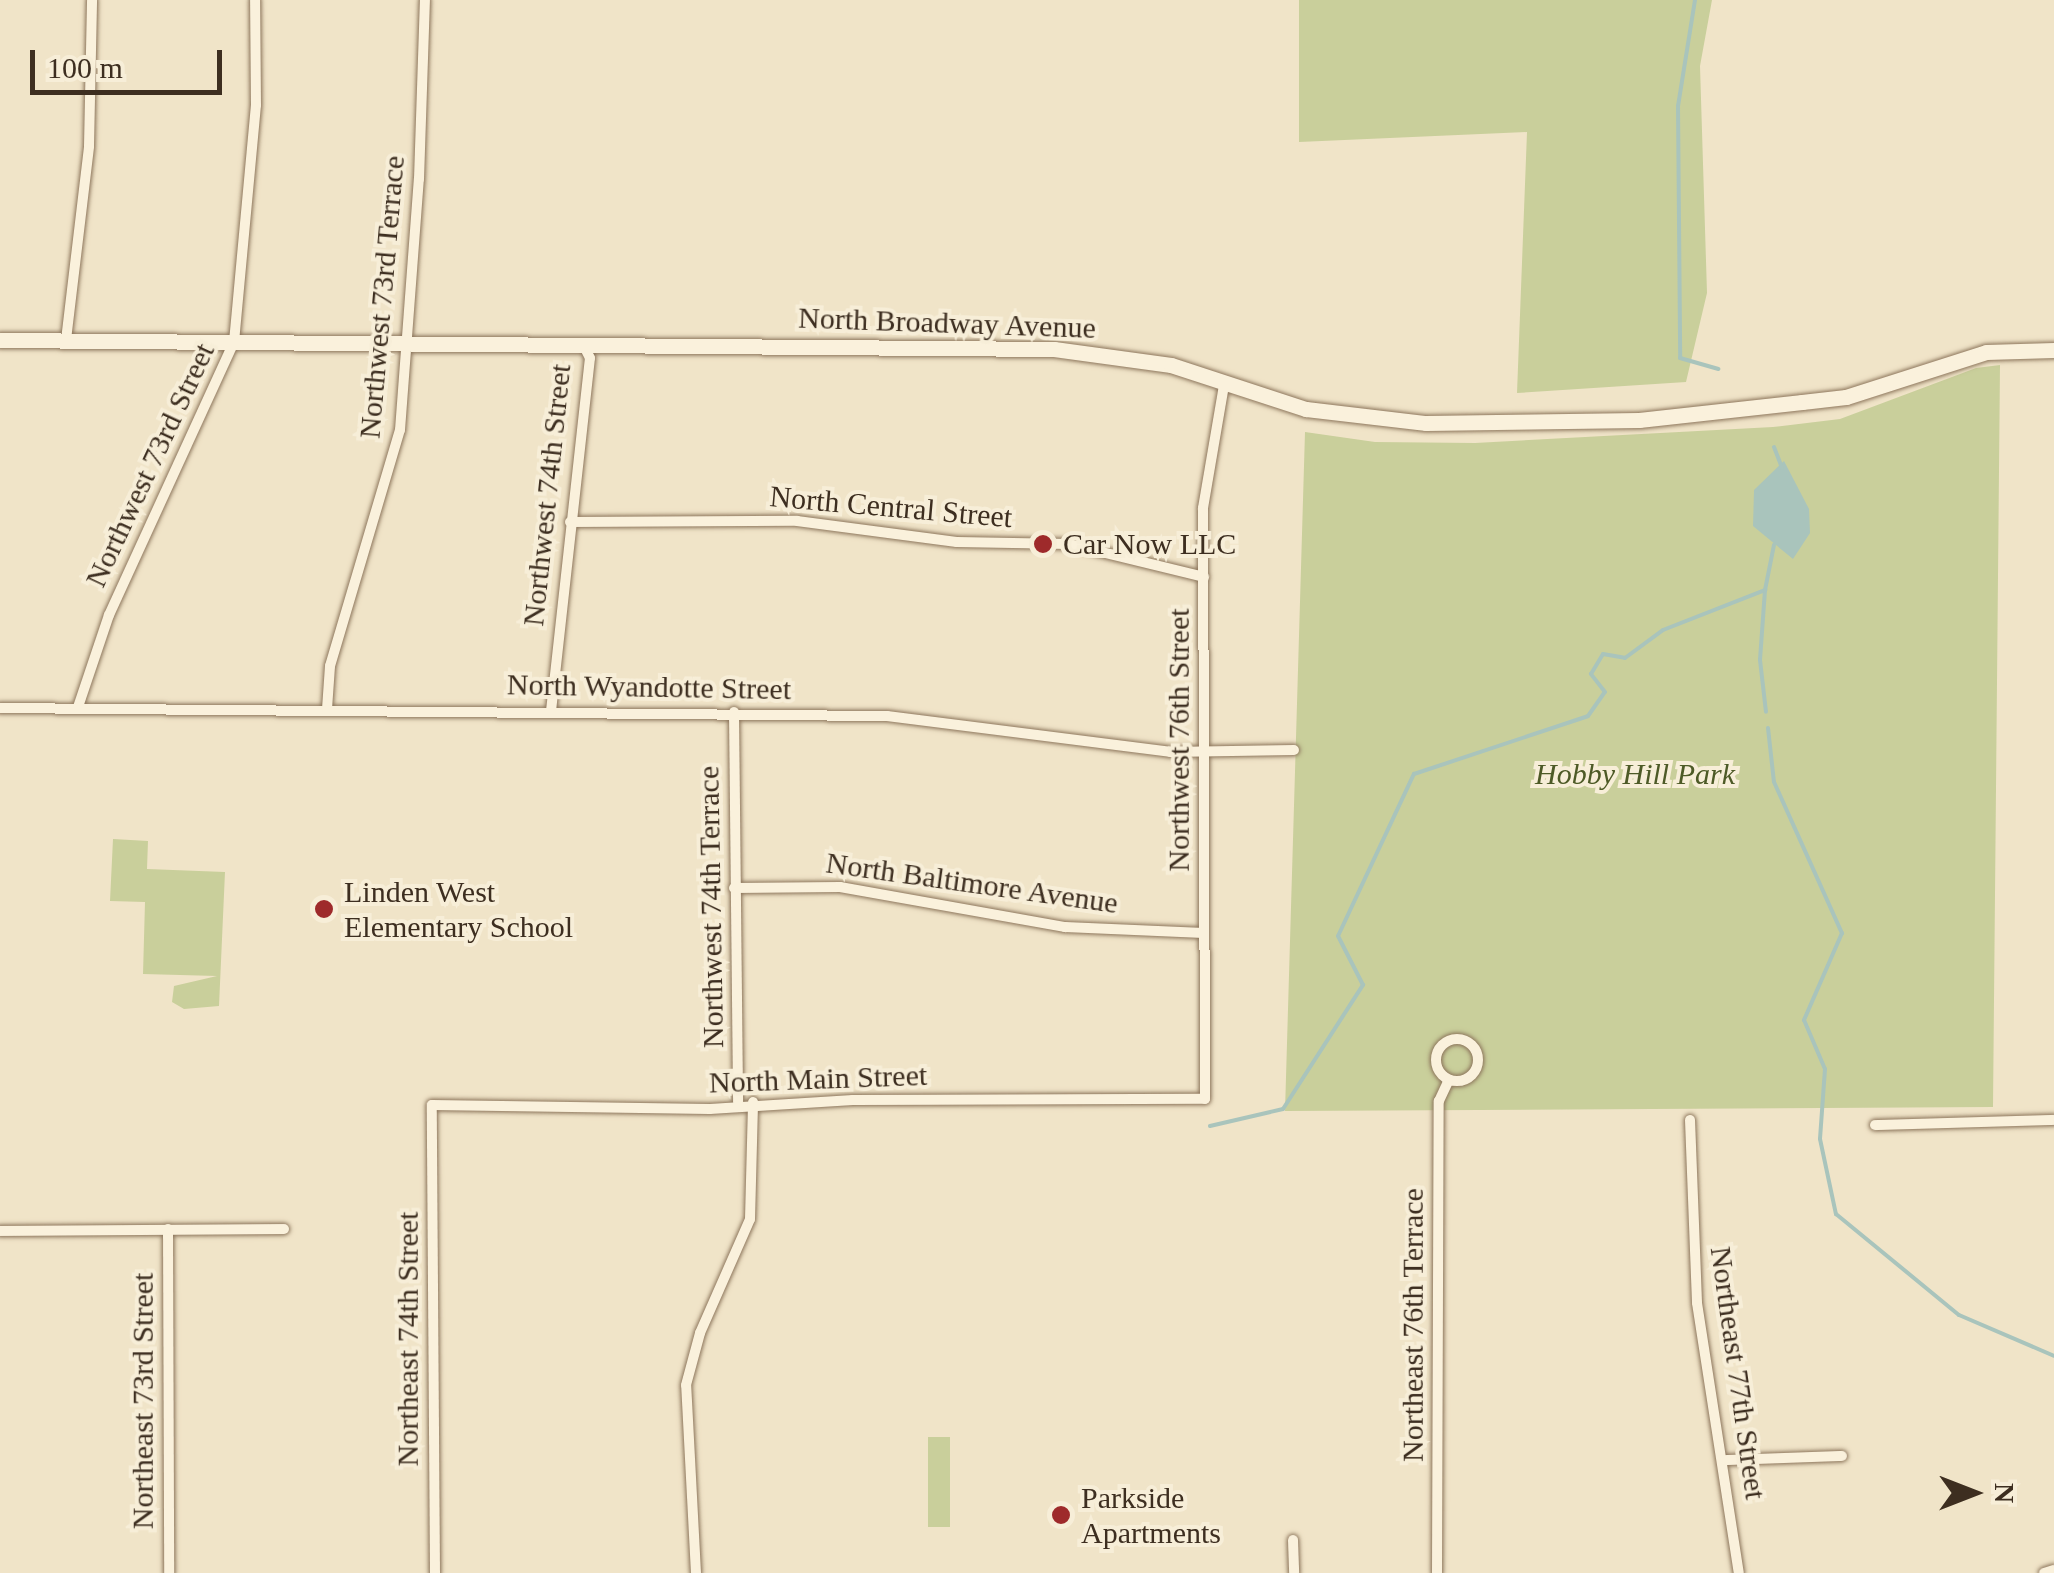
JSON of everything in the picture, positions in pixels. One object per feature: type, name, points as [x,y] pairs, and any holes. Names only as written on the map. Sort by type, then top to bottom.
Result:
[{"type":"street","points":[[66,340],[89,146],[92,0]]},
{"type":"street","name":"Northwest 73rd Street","points":[[78,707],[109,615],[234,342],[256,106],[255,0]]},
{"type":"street","name":"Northwest 73rd Terrace","points":[[327,709],[330,666],[392,462],[409,343],[425,0]]},
{"type":"street","name":"North Broadway Avenue","points":[[0,340],[1054,349],[1171,365],[1224,385],[1355,418],[1566,424],[1846,397],[1986,352],[2054,350]]},
{"type":"street","name":"Northwest 74th Street","points":[[550,710],[590,358],[584,346]]},
{"type":"street","name":"Northwest 76th Street","points":[[1205,1098],[1205,475],[1224,385]]},
{"type":"street","name":"North Central Street","points":[[570,522],[797,522],[958,542],[1069,544],[1204,577]]},
{"type":"street","name":"North Wyandotte Street","points":[[0,708],[887,716],[1119,747],[1294,750]]},
{"type":"street","name":"Northwest 74th Terrace","points":[[734,712],[738,1102]]},
{"type":"street","name":"North Baltimore Avenue","points":[[734,888],[840,887],[1065,927],[1204,933]]},
{"type":"street","points":[[1450,1040],[1464,1040],[1475,1049],[1476,1069],[1466,1080],[1448,1080],[1437,1069],[1436,1054],[1450,1040]]},
{"type":"street","name":"Northeast 76th Terrace","points":[[1437,1573],[1439,1100],[1448,1080]]},
{"type":"street","name":"North Main Street","points":[[432,1105],[710,1109],[738,1102],[1205,1098]]},
{"type":"street","points":[[696,1573],[686,1385],[700,1333],[750,1219],[753,1102]]},
{"type":"street","name":"Northeast 74th Street","points":[[432,1105],[435,1573]]},
{"type":"street","name":"Northeast 77th Street","points":[[1690,1120],[1695,1289],[1726,1460],[1739,1573]]},
{"type":"street","points":[[1875,1125],[2054,1120]]},
{"type":"street","name":"Northeast 73rd Street","points":[[168,1229],[169,1573]]},
{"type":"street","points":[[0,1230],[284,1230]]},
{"type":"street","points":[[1726,1460],[1842,1456]]},
{"type":"street","points":[[1294,1540],[1294,1573]]},
{"type":"street","points":[[2044,1573],[2054,1570]]},
{"type":"green space","points":[[1299,0],[1712,0],[1700,66],[1707,293],[1686,382],[1517,393],[1527,132],[1299,142]]},
{"type":"green space","name":"Hobby Hill Park","points":[[2000,365],[1993,1107],[1285,1111],[1305,432],[1375,442],[1475,443],[1773,427],[1840,419],[1976,368]]},
{"type":"green space","points":[[113,839],[148,841],[147,869],[225,872],[219,1006],[184,1009],[172,1002],[174,986],[217,976],[143,974],[145,902],[110,901]]},
{"type":"green space","points":[[928,1437],[950,1437],[950,1527],[928,1527]]},
{"type":"water","points":[[1784,461],[1809,509],[1810,533],[1793,559],[1753,526],[1754,490]]},
{"type":"waterway","points":[[1695,0],[1678,106],[1680,358],[1718,369]]},
{"type":"waterway","points":[[1774,447],[1782,468]]},
{"type":"waterway","points":[[1210,1126],[1283,1109],[1363,985],[1338,936],[1414,774],[1588,716],[1605,692],[1591,674],[1603,654],[1625,658],[1663,630],[1765,590],[1774,545]]},
{"type":"waterway","points":[[1765,590],[1760,660],[1766,712]]},
{"type":"waterway","points":[[1768,728],[1774,782],[1842,933],[1804,1020],[1825,1069],[1820,1139],[1836,1214],[1959,1315],[2054,1356]]},
{"type":"place","name":"Car Now LLC","points":[[1043,544]]},
{"type":"place","name":"Linden West Elementary School","points":[[324,909]]},
{"type":"place","name":"Parkside Apartments","points":[[1061,1515]]}]
